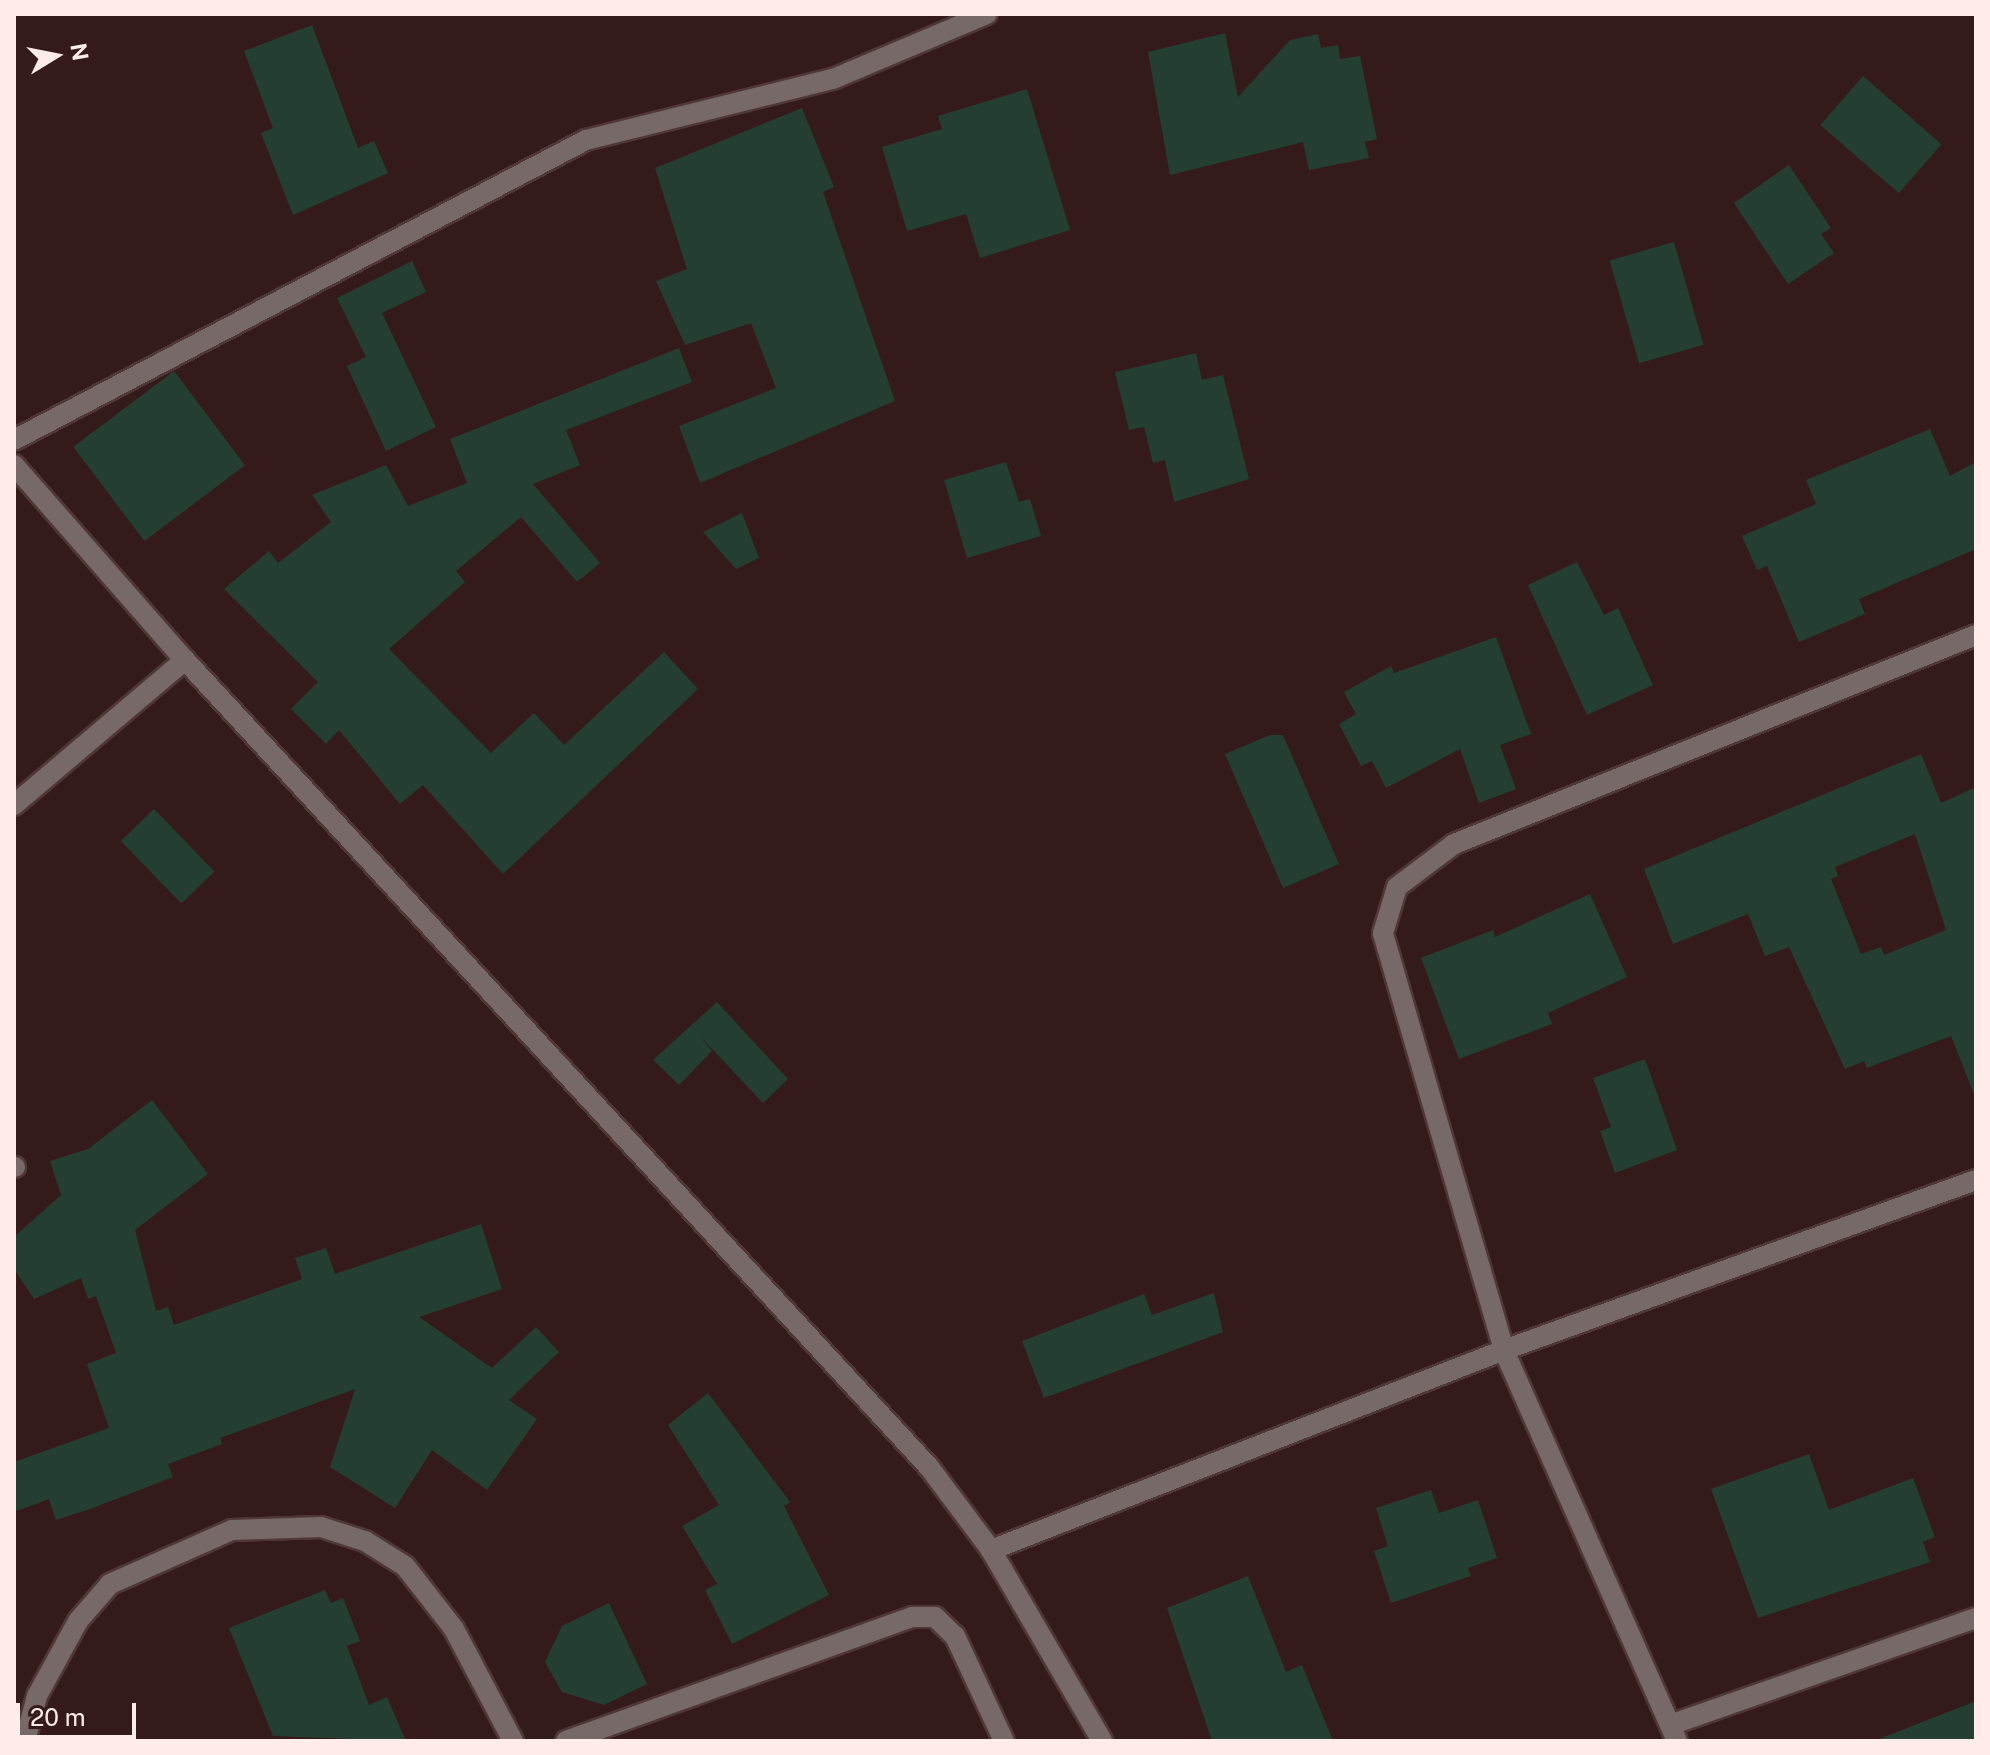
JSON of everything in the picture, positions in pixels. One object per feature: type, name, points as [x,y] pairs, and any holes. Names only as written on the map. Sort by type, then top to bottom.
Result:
[{"type":"street","points":[[14,440],[586,140],[833,79],[987,14]]},
{"type":"street","points":[[14,465],[185,660],[919,1455],[991,1550],[1102,1741]]},
{"type":"street","points":[[1976,635],[1454,844],[1397,887],[1383,933],[1397,996],[1504,1350],[1675,1732],[1976,1618]]},
{"type":"street","points":[[14,805],[185,660]]},
{"type":"street","points":[[991,1550],[1504,1350],[1976,1180]]},
{"type":"street","points":[[25,1741],[37,1696],[78,1621],[110,1584],[232,1530],[321,1527],[365,1541],[405,1566],[454,1629],[513,1741]]},
{"type":"street","points":[[566,1741],[912,1617],[935,1617],[955,1636],[1004,1741]]},
{"type":"building","points":[[312,25],[358,148],[374,141],[388,173],[293,215],[261,133],[273,128],[244,51]]},
{"type":"building","points":[[1225,33],[1238,97],[1290,40],[1318,34],[1321,48],[1338,45],[1340,59],[1360,56],[1377,139],[1365,142],[1369,158],[1309,170],[1303,142],[1170,175],[1148,52]]},
{"type":"building","points":[[1863,76],[1941,144],[1899,193],[1820,125]]},
{"type":"building","points":[[1027,89],[1070,230],[980,258],[966,214],[907,231],[882,147],[942,129],[938,116]]},
{"type":"building","points":[[802,108],[834,187],[823,192],[895,401],[700,483],[679,426],[776,388],[751,323],[685,345],[656,281],[687,269],[655,168]]},
{"type":"building","points":[[1789,165],[1831,228],[1821,234],[1834,253],[1788,284],[1734,203]]},
{"type":"building","points":[[1674,242],[1703,345],[1639,363],[1610,260]]},
{"type":"building","points":[[412,261],[426,292],[382,313],[436,427],[386,451],[347,366],[366,357],[337,298]]},
{"type":"building","points":[[679,348],[692,382],[566,430],[580,465],[533,484],[600,563],[577,582],[521,517],[456,571],[465,582],[389,649],[491,753],[534,713],[564,745],[664,652],[698,689],[503,874],[423,785],[400,804],[339,730],[326,744],[291,709],[318,682],[224,589],[269,551],[278,563],[331,522],[312,495],[386,465],[408,506],[467,483],[450,439]]},
{"type":"building","points":[[1196,353],[1202,380],[1223,375],[1249,479],[1174,502],[1165,460],[1153,463],[1144,427],[1129,430],[1115,372]]},
{"type":"building","points":[[174,371],[245,465],[144,541],[73,447]]},
{"type":"building","points":[[1930,429],[1950,476],[1976,462],[1976,549],[1859,599],[1865,614],[1799,642],[1767,566],[1757,570],[1742,536],[1816,504],[1806,480]]},
{"type":"building","points":[[1006,462],[1019,502],[1030,499],[1041,536],[967,558],[944,480]]},
{"type":"building","points":[[742,513],[759,558],[736,569],[703,532]]},
{"type":"building","points":[[1577,562],[1604,615],[1618,608],[1653,685],[1587,715],[1528,585]]},
{"type":"building","points":[[1496,637],[1531,734],[1500,745],[1516,789],[1479,803],[1460,749],[1386,788],[1372,761],[1361,766],[1339,724],[1356,714],[1344,692],[1391,666],[1394,673]]},
{"type":"building","points":[[1270,735],[1283,735],[1339,864],[1283,888],[1225,754]]},
{"type":"building","points":[[1921,754],[1941,803],[1976,787],[1974,1094],[1951,1036],[1867,1068],[1864,1061],[1845,1069],[1789,947],[1765,956],[1748,914],[1673,944],[1644,869]],"holes":[[[1915,834],[1946,930],[1884,955],[1881,947],[1861,954],[1831,879],[1838,876],[1835,867]]]},
{"type":"building","points":[[154,809],[214,872],[181,904],[121,841]]},
{"type":"building","points":[[1590,894],[1627,977],[1548,1013],[1552,1024],[1459,1059],[1421,958],[1493,930],[1495,937]]},
{"type":"building","points":[[717,1002],[788,1079],[763,1103],[699,1035],[712,1051],[679,1085],[653,1060]]},
{"type":"building","points":[[1645,1059],[1677,1150],[1615,1173],[1600,1131],[1611,1127],[1593,1078]]},
{"type":"building","points":[[152,1100],[208,1174],[135,1230],[156,1311],[168,1307],[174,1325],[302,1279],[295,1258],[326,1248],[335,1274],[481,1224],[502,1289],[419,1317],[492,1368],[536,1327],[559,1352],[509,1400],[537,1419],[487,1490],[432,1450],[395,1508],[330,1467],[355,1389],[220,1438],[222,1444],[168,1464],[173,1477],[90,1509],[56,1520],[49,1499],[14,1512],[14,1462],[109,1428],[87,1364],[116,1353],[96,1296],[88,1299],[81,1278],[34,1299],[14,1269],[14,1237],[61,1195],[50,1161],[88,1149]]},
{"type":"building","points":[[1214,1293],[1223,1332],[1044,1398],[1022,1341],[1144,1294],[1152,1315]]},
{"type":"building","points":[[708,1393],[790,1502],[784,1506],[829,1595],[732,1644],[705,1590],[717,1584],[682,1526],[719,1505],[668,1425]]},
{"type":"building","points":[[1809,1454],[1829,1510],[1913,1478],[1935,1537],[1923,1542],[1930,1562],[1758,1618],[1711,1489]]},
{"type":"building","points":[[1431,1490],[1439,1513],[1478,1500],[1497,1558],[1468,1568],[1471,1576],[1391,1603],[1374,1551],[1388,1546],[1376,1508]]},
{"type":"building","points":[[1248,1576],[1286,1672],[1302,1665],[1333,1741],[1212,1741],[1167,1608]]},
{"type":"building","points":[[325,1590],[331,1603],[343,1598],[360,1641],[347,1646],[369,1705],[387,1697],[406,1741],[273,1736],[229,1628]]},
{"type":"building","points":[[609,1603],[647,1684],[604,1705],[562,1692],[545,1662],[562,1626]]},
{"type":"building","points":[[1976,1701],[1976,1741],[1879,1739]]}]
